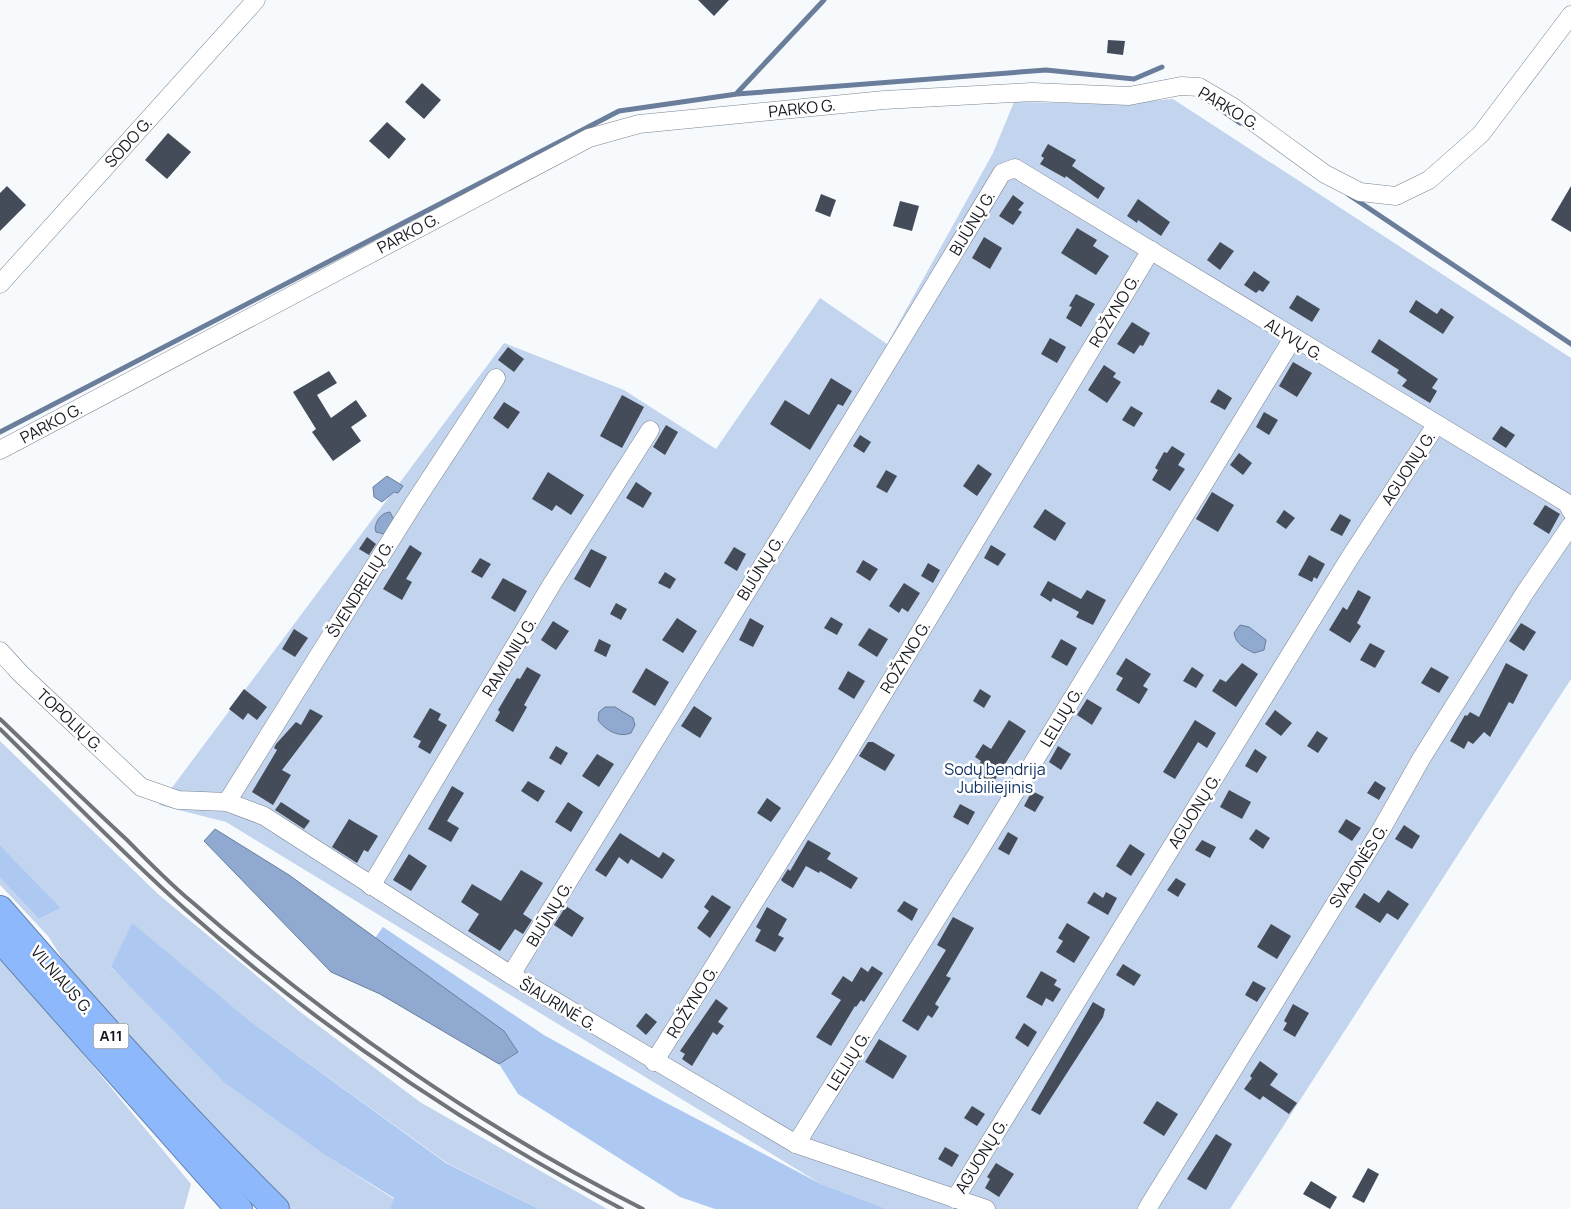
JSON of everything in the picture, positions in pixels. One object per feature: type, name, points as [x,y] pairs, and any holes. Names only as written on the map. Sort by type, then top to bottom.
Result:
[{"type":"highway","name":"VILNIAUS G.","points":[[0,909],[105,1029],[217,1168]]},
{"type":"highway","name":"VILNIAUS G.","points":[[0,939],[217,1168]]},
{"type":"highway","name":"A11","points":[[217,1168],[239,1209]]},
{"type":"highway","name":"A11","points":[[217,1168],[276,1209]]},
{"type":"street","name":"SODO G.","points":[[0,284],[256,0]]},
{"type":"street","name":"PARKO G.","points":[[0,450],[589,138],[640,124],[884,100],[1032,92],[1129,96],[1181,86],[1199,87],[1233,107],[1325,174],[1360,192],[1396,196],[1429,180],[1481,134],[1571,15]]},
{"type":"street","name":"ALYVŲ G.","points":[[1015,168],[1567,503],[1571,511]]},
{"type":"street","name":"BIJŪNŲ G.","points":[[511,975],[693,676],[887,365],[1002,173],[1015,168]]},
{"type":"street","name":"ROŽYNO G.","points":[[654,1062],[840,765],[1151,250]]},
{"type":"street","name":"LELIJŲ G.","points":[[796,1144],[979,851],[1293,338]]},
{"type":"street","name":"ŠVENDRELIŲ G.","points":[[227,802],[408,512],[496,378]]},
{"type":"street","name":"AGUONŲ G.","points":[[955,1199],[1344,567],[1436,425]]},
{"type":"street","name":"RAMUNIŲ G.","points":[[370,886],[552,584],[650,430]]},
{"type":"street","name":"SVAJONĖS G.","points":[[1147,1209],[1382,828],[1421,759],[1524,594],[1571,525]]},
{"type":"street","name":"TOPOLIŲ G.","points":[[0,651],[20,673],[141,787]]},
{"type":"street","name":"ŠIAURINĖ G.","points":[[141,787],[178,800],[227,802],[264,816],[511,975],[654,1062],[796,1144],[986,1209]]},
{"type":"green space","name":"Sodų bendrija Jubiliejinis","points":[[1173,99],[1571,358],[1571,679],[1230,1209],[887,1209],[821,1184],[226,822],[159,805],[504,343],[624,390],[716,449],[820,298],[887,344],[993,153],[1014,102],[1114,104]]},
{"type":"green space","points":[[0,741],[158,894],[299,1011],[420,1102],[607,1209],[539,1209],[447,1163],[250,1021],[132,924],[111,968],[328,1157],[394,1199],[390,1209],[285,1209],[80,987],[48,936],[0,885],[0,878],[39,919],[61,908],[0,845]]},
{"type":"green space","points":[[0,954],[191,1184],[184,1209],[0,1209]]},
{"type":"shaded area","points":[[387,476],[403,486],[398,493],[394,492],[382,502],[374,497],[373,487]]},
{"type":"shaded area","points":[[390,512],[394,520],[384,534],[376,532],[375,529],[380,517]]},
{"type":"shaded area","points":[[1240,625],[1249,627],[1266,640],[1264,650],[1254,653],[1239,643],[1234,633]]},
{"type":"shaded area","points":[[605,707],[615,707],[633,718],[635,725],[631,733],[617,734],[601,724],[598,720],[599,712]]},
{"type":"shaded area","points":[[215,829],[289,875],[504,1031],[518,1052],[499,1064],[380,994],[331,972],[204,841]]},
{"type":"shaded area","points":[[0,845],[61,908],[39,919],[0,878]]},
{"type":"shaded area","points":[[132,923],[250,1021],[446,1163],[539,1209],[390,1209],[394,1198],[328,1157],[224,1082],[111,967]]},
{"type":"shaded area","points":[[383,927],[544,1035],[657,1098],[821,1184],[887,1209],[715,1209],[680,1197],[518,1094],[499,1064],[517,1052],[375,938]]},
{"type":"building","points":[[698,0],[729,0],[714,16]]},
{"type":"building","points":[[1108,40],[1125,41],[1123,55],[1107,53]]},
{"type":"building","points":[[422,83],[441,100],[424,119],[405,102]]},
{"type":"building","points":[[387,122],[406,139],[389,159],[369,141]]},
{"type":"building","points":[[168,133],[191,152],[167,179],[145,160]]},
{"type":"building","points":[[1048,144],[1076,160],[1072,166],[1105,188],[1098,199],[1066,176],[1065,178],[1040,164],[1044,158],[1041,156]]},
{"type":"building","points":[[7,186],[26,205],[0,231],[0,193]]},
{"type":"building","points":[[1571,186],[1571,232],[1551,220]]},
{"type":"building","points":[[821,194],[836,200],[830,217],[815,211]]},
{"type":"building","points":[[1013,195],[1024,203],[1018,210],[1022,212],[1013,225],[999,216]]},
{"type":"building","points":[[1138,199],[1170,222],[1161,236],[1138,220],[1137,223],[1127,216]]},
{"type":"building","points":[[900,201],[919,206],[912,231],[893,226]]},
{"type":"building","points":[[1077,228],[1097,240],[1093,246],[1109,256],[1096,275],[1061,253]]},
{"type":"building","points":[[984,237],[1002,248],[990,269],[972,258]]},
{"type":"building","points":[[1220,242],[1234,251],[1220,270],[1207,260]]},
{"type":"building","points":[[1254,271],[1270,282],[1263,292],[1259,290],[1256,293],[1244,285]]},
{"type":"building","points":[[1076,294],[1095,304],[1081,327],[1066,318],[1072,307],[1069,306]]},
{"type":"building","points":[[1297,295],[1320,309],[1312,322],[1289,308]]},
{"type":"building","points":[[1416,300],[1437,314],[1441,308],[1454,317],[1443,334],[1409,312]]},
{"type":"building","points":[[1132,322],[1150,333],[1143,346],[1140,345],[1134,354],[1117,344]]},
{"type":"building","points":[[1050,338],[1066,347],[1057,363],[1041,354]]},
{"type":"building","points":[[1379,339],[1438,379],[1432,388],[1437,391],[1430,403],[1402,386],[1407,380],[1397,373],[1399,370],[1371,352]]},
{"type":"building","points":[[508,347],[524,359],[514,372],[498,360]]},
{"type":"building","points":[[1293,362],[1312,373],[1297,397],[1279,386]]},
{"type":"building","points":[[1104,365],[1116,373],[1113,377],[1121,382],[1107,403],[1088,390]]},
{"type":"building","points":[[329,371],[337,383],[317,395],[331,418],[356,400],[367,416],[351,427],[361,441],[333,461],[312,432],[316,429],[293,392]]},
{"type":"building","points":[[831,378],[852,391],[843,406],[838,404],[810,450],[770,424],[785,400],[809,415]]},
{"type":"building","points":[[1218,389],[1232,398],[1225,410],[1210,402]]},
{"type":"building","points":[[622,395],[644,407],[622,448],[600,436]]},
{"type":"building","points":[[504,402],[520,412],[508,429],[493,418]]},
{"type":"building","points":[[1131,406],[1143,413],[1134,427],[1122,420]]},
{"type":"building","points":[[1264,412],[1278,420],[1269,435],[1256,427]]},
{"type":"building","points":[[666,425],[678,432],[665,455],[653,447]]},
{"type":"building","points":[[1501,426],[1515,435],[1506,448],[1492,439]]},
{"type":"building","points":[[860,435],[871,442],[864,453],[853,446]]},
{"type":"building","points":[[1172,446],[1185,454],[1178,465],[1185,469],[1170,491],[1152,480],[1158,470],[1155,468],[1164,452],[1167,453]]},
{"type":"building","points":[[1239,453],[1252,463],[1243,475],[1230,465]]},
{"type":"building","points":[[978,464],[992,474],[977,496],[963,486]]},
{"type":"building","points":[[886,470],[897,476],[887,493],[876,487]]},
{"type":"building","points":[[548,472],[584,495],[571,515],[556,505],[552,511],[532,499]]},
{"type":"building","points":[[636,482],[652,493],[643,508],[626,498]]},
{"type":"building","points":[[1212,492],[1234,505],[1218,532],[1196,519]]},
{"type":"building","points":[[1545,505],[1560,514],[1549,534],[1533,524]]},
{"type":"building","points":[[1045,509],[1066,523],[1055,541],[1033,527]]},
{"type":"building","points":[[1284,510],[1295,518],[1286,529],[1276,522]]},
{"type":"building","points":[[1340,514],[1351,520],[1342,536],[1330,530]]},
{"type":"building","points":[[367,537],[376,544],[369,555],[359,549]]},
{"type":"building","points":[[410,545],[422,553],[406,579],[412,582],[402,600],[383,589]]},
{"type":"building","points":[[991,545],[1006,554],[998,566],[984,558]]},
{"type":"building","points":[[734,547],[746,554],[737,571],[724,563]]},
{"type":"building","points":[[591,549],[607,557],[590,588],[574,579]]},
{"type":"building","points":[[1309,555],[1325,564],[1317,579],[1314,577],[1312,582],[1298,575]]},
{"type":"building","points":[[480,558],[491,564],[482,578],[471,572]]},
{"type":"building","points":[[863,560],[878,569],[870,581],[856,572]]},
{"type":"building","points":[[928,563],[940,570],[933,583],[921,576]]},
{"type":"building","points":[[665,572],[676,579],[670,589],[658,583]]},
{"type":"building","points":[[503,578],[527,591],[515,612],[491,598]]},
{"type":"building","points":[[1048,581],[1081,599],[1087,590],[1106,600],[1093,625],[1076,617],[1079,612],[1053,598],[1051,602],[1040,595]]},
{"type":"building","points":[[904,583],[920,593],[908,612],[902,608],[899,613],[889,606]]},
{"type":"building","points":[[1358,590],[1371,597],[1357,623],[1361,626],[1350,643],[1329,630],[1343,607],[1347,610]]},
{"type":"building","points":[[616,603],[627,609],[621,620],[610,614]]},
{"type":"building","points":[[831,617],[843,624],[837,635],[824,628]]},
{"type":"building","points":[[677,618],[697,631],[683,653],[662,640]]},
{"type":"building","points":[[750,618],[764,626],[753,647],[739,640]]},
{"type":"building","points":[[553,621],[569,631],[556,650],[541,640]]},
{"type":"building","points":[[1521,623],[1536,632],[1524,651],[1509,641]]},
{"type":"building","points":[[869,628],[888,639],[877,657],[858,645]]},
{"type":"building","points":[[294,629],[308,638],[295,657],[282,649]]},
{"type":"building","points":[[599,639],[611,645],[606,657],[594,651]]},
{"type":"building","points":[[1061,639],[1077,648],[1067,666],[1051,657]]},
{"type":"building","points":[[1370,643],[1385,651],[1375,668],[1360,660]]},
{"type":"building","points":[[1126,658],[1151,674],[1143,686],[1148,689],[1139,704],[1116,690],[1123,678],[1116,674]]},
{"type":"building","points":[[1242,663],[1258,674],[1236,707],[1212,691],[1220,679],[1226,682]]},
{"type":"building","points":[[1506,663],[1528,675],[1513,704],[1509,702],[1490,737],[1484,732],[1473,744],[1468,741],[1464,749],[1450,741],[1465,715],[1467,716],[1470,712],[1479,717]]},
{"type":"building","points":[[527,667],[541,675],[524,705],[527,707],[513,732],[495,721],[500,712],[498,710],[517,678],[520,679]]},
{"type":"building","points":[[1192,667],[1204,675],[1196,688],[1183,681]]},
{"type":"building","points":[[1431,667],[1449,677],[1439,693],[1421,683]]},
{"type":"building","points":[[646,668],[669,682],[655,706],[632,692]]},
{"type":"building","points":[[848,671],[865,681],[854,699],[838,689]]},
{"type":"building","points":[[244,689],[267,707],[257,720],[248,713],[243,720],[229,709]]},
{"type":"building","points":[[980,689],[991,696],[984,708],[973,701]]},
{"type":"building","points":[[1087,699],[1102,708],[1092,725],[1077,715]]},
{"type":"building","points":[[694,706],[712,718],[700,738],[681,726]]},
{"type":"building","points":[[430,708],[441,714],[438,720],[447,725],[430,754],[418,747],[421,741],[413,737]]},
{"type":"building","points":[[310,709],[323,716],[282,770],[291,775],[273,805],[252,792],[277,750],[274,748],[276,744],[296,722],[301,725]]},
{"type":"building","points":[[1275,710],[1292,723],[1281,736],[1265,724]]},
{"type":"building","points":[[1009,720],[1026,731],[991,786],[973,775],[981,761],[975,757],[983,744],[991,749]]},
{"type":"building","points":[[1195,720],[1216,733],[1207,748],[1198,742],[1175,779],[1163,772]]},
{"type":"building","points":[[1317,731],[1328,738],[1318,753],[1307,746]]},
{"type":"building","points":[[868,742],[873,742],[895,755],[885,771],[859,756]]},
{"type":"building","points":[[556,746],[568,753],[561,765],[549,758]]},
{"type":"building","points":[[1058,746],[1071,754],[1061,770],[1049,762]]},
{"type":"building","points":[[1255,749],[1267,757],[1257,773],[1245,766]]},
{"type":"building","points":[[597,754],[614,764],[599,787],[582,776]]},
{"type":"building","points":[[528,781],[545,791],[538,802],[521,791]]},
{"type":"building","points":[[1375,781],[1386,788],[1379,800],[1367,793]]},
{"type":"building","points":[[452,786],[464,793],[447,821],[459,828],[451,842],[428,829]]},
{"type":"building","points":[[1229,790],[1251,802],[1242,819],[1220,807]]},
{"type":"building","points":[[1032,791],[1044,797],[1035,812],[1024,806]]},
{"type":"building","points":[[767,798],[781,808],[771,822],[757,813]]},
{"type":"building","points":[[281,802],[310,821],[304,829],[275,810]]},
{"type":"building","points":[[568,802],[583,812],[571,832],[555,822]]},
{"type":"building","points":[[960,804],[975,812],[968,825],[953,817]]},
{"type":"building","points":[[349,819],[378,836],[368,852],[364,850],[357,863],[332,847]]},
{"type":"building","points":[[1346,819],[1361,828],[1352,841],[1338,832]]},
{"type":"building","points":[[1404,825],[1420,836],[1412,849],[1395,839]]},
{"type":"building","points":[[1256,829],[1270,838],[1263,849],[1249,839]]},
{"type":"building","points":[[1008,832],[1018,838],[1009,855],[998,849]]},
{"type":"building","points":[[620,833],[659,858],[663,852],[675,860],[662,879],[631,859],[628,864],[619,857],[606,877],[595,870]]},
{"type":"building","points":[[808,840],[831,853],[827,859],[858,878],[851,889],[820,871],[819,873],[806,866],[793,888],[781,880],[788,869],[790,871]]},
{"type":"building","points":[[1202,840],[1216,847],[1210,858],[1195,850]]},
{"type":"building","points":[[1130,844],[1145,854],[1131,876],[1116,866]]},
{"type":"building","points":[[409,854],[427,866],[411,891],[393,880]]},
{"type":"building","points":[[521,870],[543,883],[523,914],[532,920],[523,934],[515,929],[500,951],[468,931],[479,914],[461,902],[472,884],[501,901]]},
{"type":"building","points":[[1176,878],[1186,884],[1178,897],[1167,890]]},
{"type":"building","points":[[1388,890],[1409,904],[1398,920],[1387,913],[1380,923],[1355,907],[1364,893],[1379,903]]},
{"type":"building","points":[[1094,892],[1103,898],[1106,892],[1117,898],[1108,915],[1087,903]]},
{"type":"building","points":[[712,895],[731,907],[710,938],[697,928],[709,911],[704,907]]},
{"type":"building","points":[[904,901],[918,909],[912,921],[897,911]]},
{"type":"building","points":[[566,906],[584,918],[572,937],[554,925]]},
{"type":"building","points":[[767,907],[787,919],[778,935],[784,938],[775,952],[755,941],[761,930],[756,927]]},
{"type":"building","points":[[953,917],[974,928],[946,976],[951,978],[935,1004],[939,1007],[932,1018],[928,1015],[918,1031],[902,1021],[946,950],[937,945]]},
{"type":"building","points":[[1067,923],[1090,937],[1074,963],[1056,952],[1063,941],[1058,938]]},
{"type":"building","points":[[1271,924],[1291,936],[1277,959],[1257,947]]},
{"type":"building","points":[[1123,964],[1141,975],[1134,986],[1116,975]]},
{"type":"building","points":[[872,966],[883,973],[864,1002],[861,1000],[855,1006],[831,1046],[816,1037],[841,1000],[831,994],[843,976],[852,982],[861,967],[868,972]]},
{"type":"building","points":[[1041,971],[1057,980],[1054,985],[1061,989],[1053,1002],[1046,998],[1042,1006],[1026,997]]},
{"type":"building","points":[[1253,981],[1266,988],[1257,1002],[1245,995]]},
{"type":"building","points":[[716,999],[728,1008],[718,1022],[724,1026],[717,1035],[713,1032],[692,1066],[682,1059],[685,1054],[680,1051]]},
{"type":"building","points":[[1093,1002],[1105,1009],[1103,1017],[1040,1115],[1031,1110]]},
{"type":"building","points":[[1293,1004],[1309,1013],[1295,1037],[1283,1030],[1287,1023],[1284,1021]]},
{"type":"building","points":[[646,1013],[657,1022],[646,1035],[636,1026]]},
{"type":"building","points":[[1024,1023],[1037,1032],[1028,1047],[1015,1038]]},
{"type":"building","points":[[879,1039],[907,1056],[893,1079],[865,1062]]},
{"type":"building","points":[[1260,1061],[1278,1074],[1270,1085],[1297,1103],[1289,1114],[1263,1096],[1260,1100],[1244,1089]]},
{"type":"building","points":[[1157,1101],[1178,1114],[1164,1136],[1143,1123]]},
{"type":"building","points":[[972,1106],[985,1114],[977,1126],[964,1118]]},
{"type":"building","points":[[1216,1134],[1232,1144],[1206,1190],[1187,1179]]},
{"type":"building","points":[[945,1147],[959,1155],[952,1167],[938,1159]]},
{"type":"building","points":[[996,1163],[1014,1174],[999,1197],[985,1188],[990,1179],[987,1177]]},
{"type":"building","points":[[1368,1168],[1379,1174],[1364,1203],[1352,1197]]},
{"type":"building","points":[[1311,1181],[1337,1197],[1330,1209],[1303,1194]]},
{"type":"waterway","points":[[737,93],[824,0]]},
{"type":"waterway","points":[[0,432],[619,111],[737,94],[1046,70],[1134,79],[1162,67]]},
{"type":"waterway","points":[[1218,108],[1240,123]]},
{"type":"waterway","points":[[1349,195],[1571,344]]},
{"type":"railway","points":[[0,719],[175,887],[243,946],[297,988],[408,1069],[466,1108],[583,1178],[643,1209]]},
{"type":"railway","points":[[0,729],[114,843],[161,887],[235,952],[287,994],[340,1034],[450,1109],[506,1144],[622,1209]]}]
